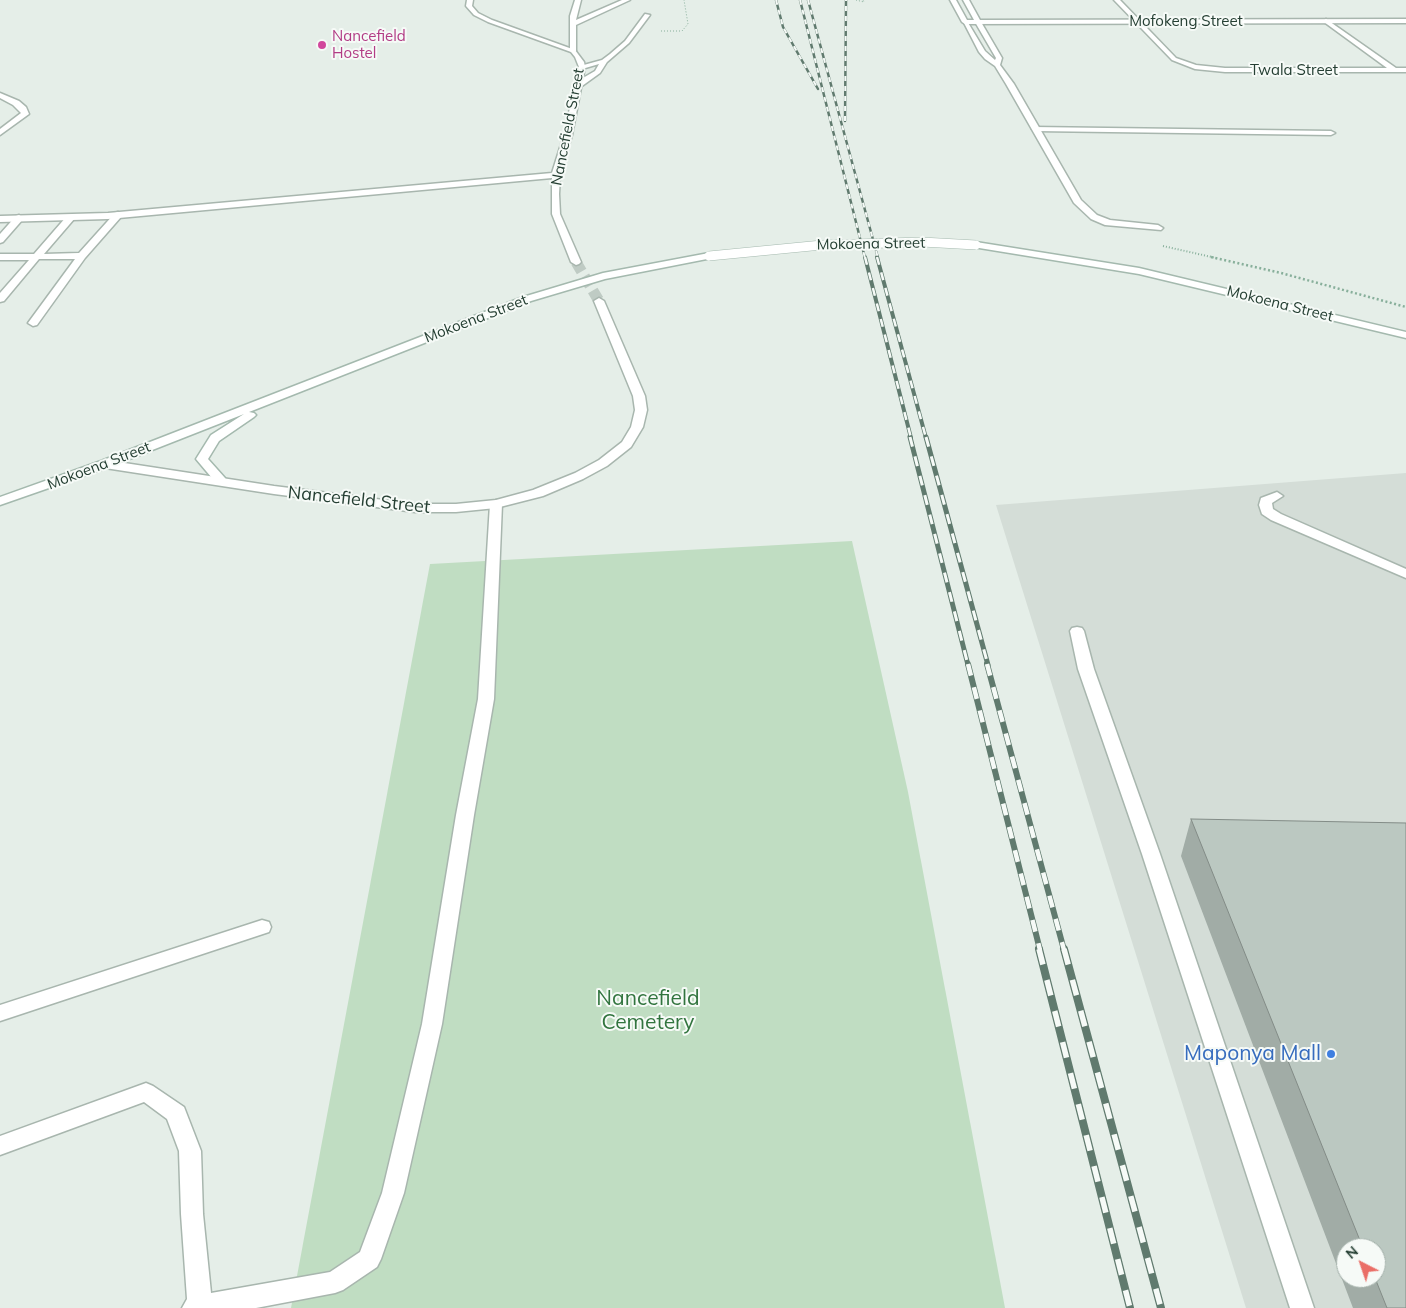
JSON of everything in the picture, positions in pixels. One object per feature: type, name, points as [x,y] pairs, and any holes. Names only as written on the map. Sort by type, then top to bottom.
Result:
[{"type":"street","points":[[470,0],[469,6],[476,14],[490,22],[572,51],[573,24],[578,0]]},
{"type":"street","points":[[573,24],[627,0]]},
{"type":"street","points":[[953,0],[982,52],[997,65],[1077,201],[1094,217],[1116,225],[1158,228]]},
{"type":"street","points":[[966,0],[999,58],[997,65]]},
{"type":"street","name":"Twala Street","points":[[1117,0],[1174,59],[1195,66],[1225,70],[1406,70]]},
{"type":"street","points":[[582,67],[604,61],[627,42],[646,15]]},
{"type":"street","name":"Twala Street","points":[[1326,21],[1394,70]]},
{"type":"street","name":"Mofokeng Street","points":[[965,22],[1406,21]]},
{"type":"street","name":"Nancefield Street","points":[[572,51],[578,56],[582,67],[556,175],[555,194],[556,214],[576,262]]},
{"type":"street","points":[[578,84],[598,72],[603,66],[604,61]]},
{"type":"street","points":[[0,95],[16,103],[23,109],[25,114],[0,133]]},
{"type":"street","points":[[1036,130],[1331,133]]},
{"type":"street","points":[[0,219],[118,215],[556,175]]},
{"type":"street","points":[[33,323],[82,256],[118,215]]},
{"type":"street","points":[[0,240],[19,218]]},
{"type":"street","points":[[0,299],[4,289],[36,257],[70,218]]},
{"type":"street","name":"Mokoena Street","points":[[0,502],[105,464],[487,314],[559,288],[603,276],[709,256],[822,244],[922,242],[1103,256],[1157,266],[1406,325]]},
{"type":"street","name":"Mokoena Street","points":[[1020,249],[1157,275],[1406,335]]},
{"type":"street","points":[[0,257],[82,256]]},
{"type":"street","name":"Nancefield Street","points":[[105,464],[274,490],[415,508],[456,508],[496,504],[538,493],[579,476],[603,463],[627,444],[637,427],[641,410],[639,396],[599,301]]},
{"type":"street","points":[[221,481],[212,473],[202,458],[208,447],[215,438],[235,424],[284,394]]},
{"type":"street","points":[[1277,496],[1266,501],[1265,506],[1276,517],[1406,574]]},
{"type":"street","points":[[0,1146],[146,1092],[176,1113],[190,1151],[197,1307],[335,1282],[369,1259],[393,1193],[432,1024],[465,815],[486,699],[496,504]]},
{"type":"street","points":[[1077,632],[1086,669],[1151,854],[1302,1308]]},
{"type":"street","points":[[0,1013],[262,927]]},
{"type":"path","points":[[635,30],[682,31],[688,24],[684,0]]},
{"type":"path","points":[[856,0],[864,2],[863,0]]},
{"type":"path","points":[[1160,246],[1290,276],[1406,308]]},
{"type":"shaded area","name":"Maponya Mall","points":[[1406,473],[1406,1308],[1246,1308],[996,505]]},
{"type":"green space","name":"Nancefield Cemetery","points":[[852,541],[908,792],[1005,1308],[291,1308],[430,564]]},
{"type":"building","name":"Maponya Mall","points":[[1191,819],[1406,823],[1406,1308],[1387,1308],[1379,1288],[1386,1288],[1386,1238],[1359,1238]]},
{"type":"tunnel","points":[[576,262],[599,301]]},
{"type":"railway","points":[[776,0],[783,27],[818,89]]},
{"type":"railway","points":[[800,0],[865,258]]},
{"type":"railway","points":[[808,0],[878,258]]},
{"type":"railway","points":[[845,121],[846,0]]},
{"type":"railway","points":[[865,257],[911,438]]},
{"type":"railway","points":[[877,257],[926,438]]},
{"type":"railway","points":[[910,437],[968,665]]},
{"type":"railway","points":[[926,437],[988,665]]},
{"type":"railway","points":[[968,664],[1040,950]]},
{"type":"railway","points":[[987,664],[1064,950]]},
{"type":"railway","points":[[1039,949],[1130,1308]]},
{"type":"railway","points":[[1064,949],[1161,1308]]},
{"type":"place","name":"Nancefield Hostel","points":[[322,45]]},
{"type":"place","name":"Maponya Mall","points":[[1331,1054]]}]
